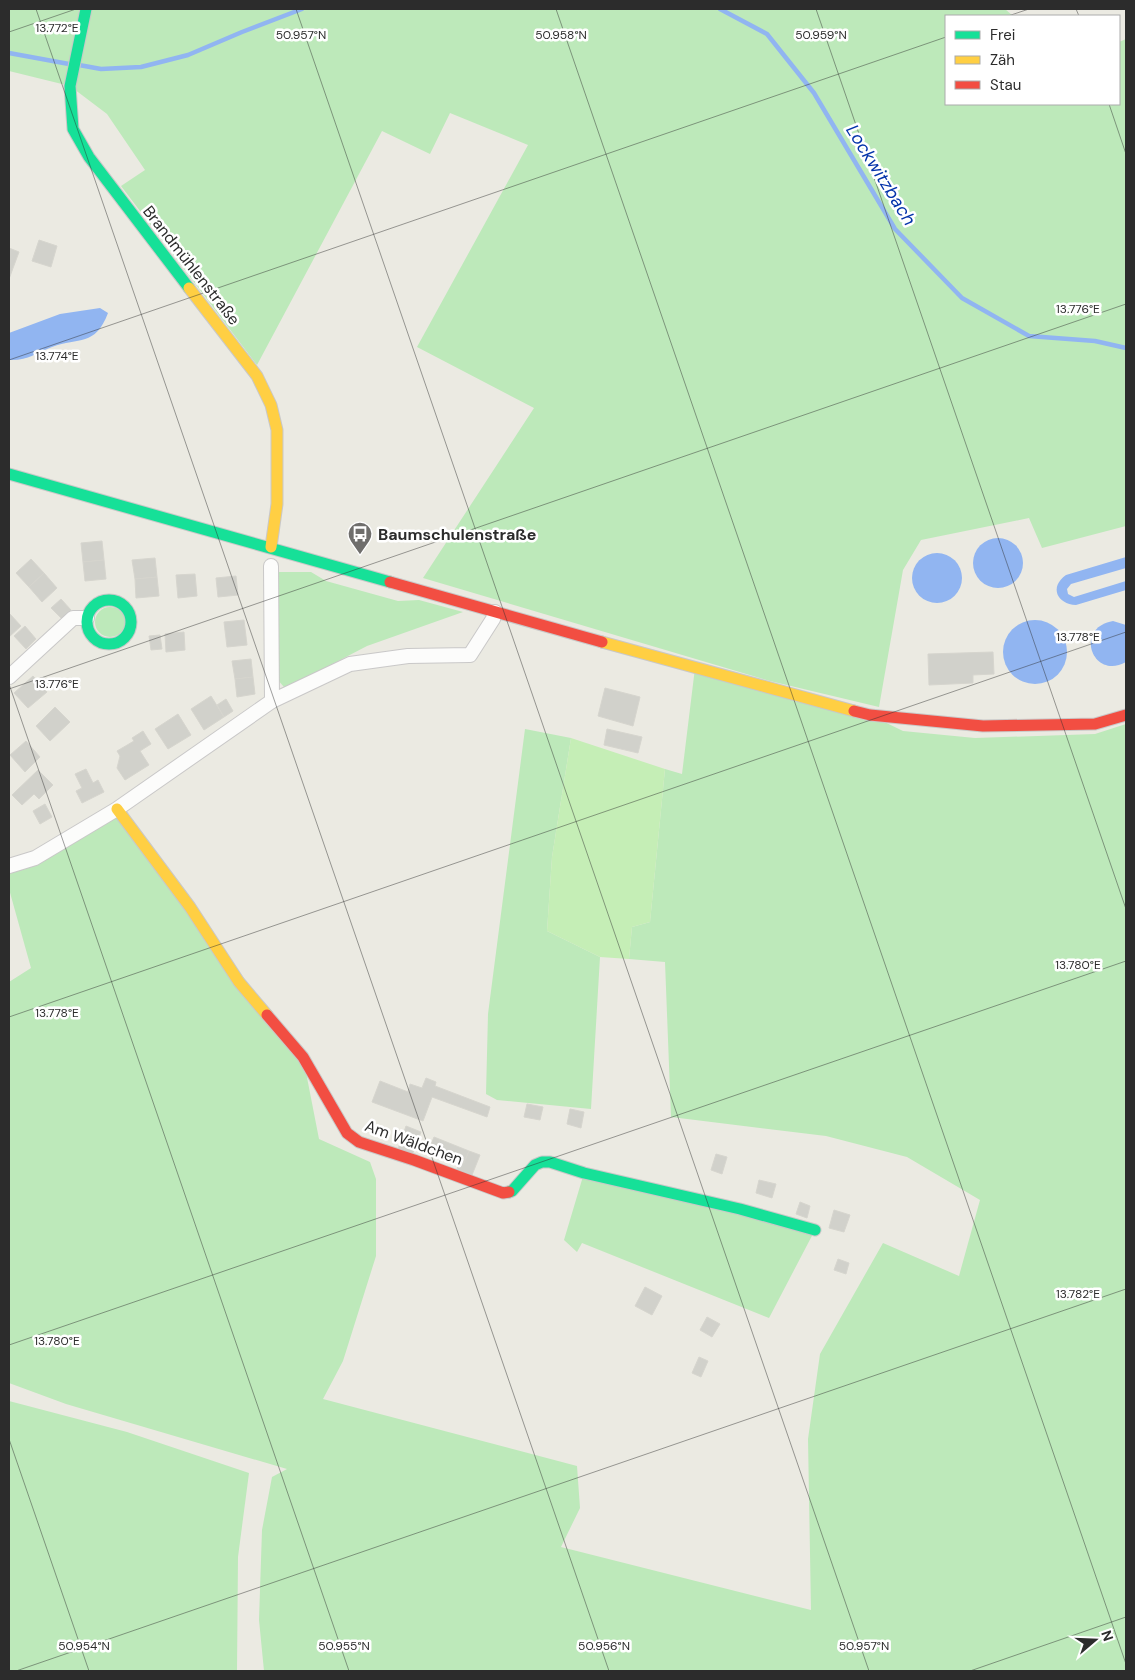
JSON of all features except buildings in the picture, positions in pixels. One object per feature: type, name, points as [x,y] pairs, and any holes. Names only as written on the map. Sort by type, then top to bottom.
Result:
[{"type":"street","name":"Brandmühlenstraße","points":[[86,9],[70,86],[73,129],[89,157],[257,376],[271,405],[277,430],[277,504],[271,547]]},
{"type":"street","points":[[9,474],[695,668],[870,715],[983,726],[1095,724],[1126,715]]},
{"type":"street","points":[[271,566],[272,701]]},
{"type":"street","points":[[9,866],[35,858],[118,809],[272,701],[350,664],[408,656],[470,655],[493,619],[495,612]]},
{"type":"street","points":[[9,677],[73,618],[87,618]]},
{"type":"street","name":"Am Wäldchen","points":[[118,809],[190,907],[239,982],[303,1057],[347,1133],[359,1142],[503,1192],[512,1191],[535,1165],[542,1162],[550,1162],[584,1173],[740,1209],[815,1230]]},
{"type":"green space","points":[[9,9],[1005,9],[1012,15],[945,15],[945,105],[1120,105],[1120,42],[1126,39],[1126,526],[1042,548],[1029,518],[921,540],[903,570],[879,707],[770,681],[423,578],[534,408],[417,347],[528,145],[450,113],[430,154],[382,131],[257,365],[121,186],[145,170],[107,114],[70,86],[9,71]]},
{"type":"green space","points":[[276,572],[311,572],[326,581],[398,601],[419,600],[463,612],[367,646],[294,684],[284,687],[277,679]]},
{"type":"green space","points":[[110,607],[121,611],[125,622],[121,633],[110,637],[99,633],[95,622],[99,611]]},
{"type":"green space","points":[[695,668],[870,715],[903,731],[975,738],[1095,734],[1126,724],[1126,1671],[264,1671],[259,1620],[262,1530],[272,1477],[287,1469],[66,1404],[9,1383],[9,982],[31,968],[9,889],[9,866],[117,809],[303,1057],[319,1139],[370,1162],[376,1179],[376,1256],[343,1361],[323,1399],[577,1466],[580,1508],[561,1547],[811,1610],[808,1439],[820,1354],[883,1243],[959,1276],[980,1200],[907,1157],[826,1136],[671,1117],[665,962],[629,959],[632,927],[650,922],[665,769],[682,774]]},
{"type":"green space","points":[[525,729],[571,738],[552,857],[547,931],[600,957],[591,1109],[497,1100],[486,1094],[488,1014]]},
{"type":"green space","points":[[571,738],[665,769],[650,922],[632,927],[629,959],[600,957],[547,931],[552,857]]},
{"type":"green space","points":[[584,1173],[815,1230],[769,1318],[582,1243],[577,1252],[564,1240]]},
{"type":"green space","points":[[9,1401],[127,1432],[249,1473],[238,1557],[237,1671],[9,1671]]},
{"type":"water","points":[[100,308],[108,313],[103,324],[92,336],[52,347],[26,358],[9,360],[9,333],[60,314]]},
{"type":"water","points":[[1003,538],[1016,545],[1022,553],[1022,573],[1016,581],[1008,587],[993,588],[980,581],[974,573],[973,558],[980,545],[988,539]]},
{"type":"water","points":[[932,553],[942,553],[955,560],[962,573],[962,583],[955,596],[942,603],[932,603],[923,599],[916,592],[912,583],[912,573],[916,564],[923,557]]},
{"type":"water","points":[[1126,557],[1126,568],[1071,584],[1067,589],[1068,594],[1074,597],[1126,581],[1126,590],[1076,605],[1064,602],[1060,598],[1057,590],[1058,585],[1066,575]]},
{"type":"water","points":[[1035,620],[1053,626],[1061,634],[1067,652],[1061,670],[1053,678],[1035,684],[1017,678],[1009,670],[1003,652],[1009,634],[1017,626]]},
{"type":"water","points":[[1113,621],[1126,625],[1126,662],[1114,666],[1104,665],[1097,659],[1092,651],[1091,642],[1094,633],[1101,626]]},
{"type":"waterway","name":"Lockwitzbach","points":[[79,65],[101,69],[141,67],[188,55],[302,9]]},
{"type":"waterway","name":"Lockwitzbach","points":[[720,9],[767,34],[814,93],[895,229],[962,298],[1029,336],[1095,341],[1126,348]]},
{"type":"waterway","name":"Lockwitzbach","points":[[9,53],[69,64]]},
{"type":"traffic: fast","points":[[86,9],[70,86],[73,129],[89,157],[189,288]]},
{"type":"traffic: fast","points":[[9,474],[390,582]]},
{"type":"traffic: fast","points":[[109,600],[121,604],[127,610],[131,622],[127,634],[121,640],[109,644],[97,640],[91,634],[87,622],[91,610],[97,604],[109,600]]},
{"type":"traffic: fast","points":[[509,1192],[535,1165],[542,1162],[550,1162],[584,1173],[740,1209],[815,1230]]},
{"type":"traffic: slow","points":[[189,288],[257,376],[271,405],[277,430],[277,504],[271,547]]},
{"type":"traffic: slow","points":[[602,642],[854,711]]},
{"type":"traffic: slow","points":[[117,809],[190,907],[239,982],[267,1015]]},
{"type":"traffic: jam","points":[[390,582],[602,642]]},
{"type":"traffic: jam","points":[[854,711],[870,715],[983,726],[1095,724],[1126,715]]},
{"type":"traffic: jam","points":[[267,1015],[303,1057],[347,1133],[359,1142],[503,1193],[509,1192]]},
{"type":"place","name":"Baumschulenstraße","points":[[360,555]]}]
